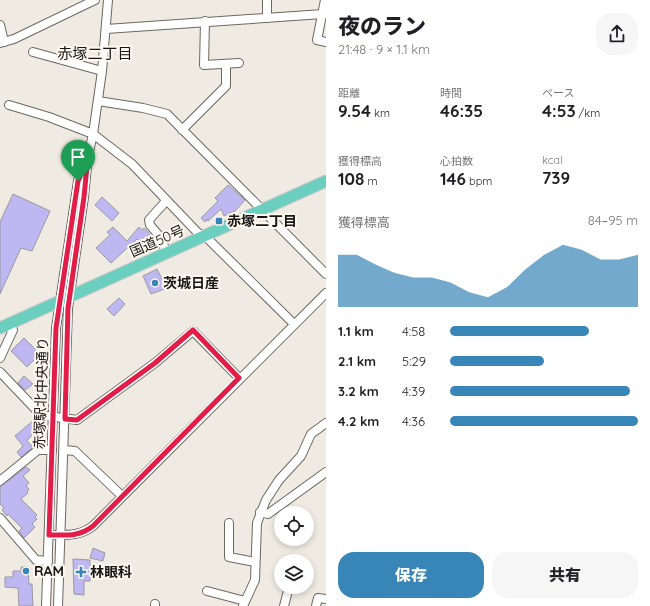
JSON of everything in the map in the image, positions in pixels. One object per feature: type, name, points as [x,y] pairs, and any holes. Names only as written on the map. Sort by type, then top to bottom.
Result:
[{"type":"highway","name":"国道50号","points":[[5,326],[326,181]]},
{"type":"street","points":[[0,25],[2,42],[14,39],[95,0]]},
{"type":"street","name":"赤塚駅北中央通り","points":[[58,606],[65,419],[66,299],[78,181],[88,156],[93,134],[102,71],[108,0]]},
{"type":"street","points":[[267,0],[267,18]]},
{"type":"street","points":[[325,0],[317,40],[326,42]]},
{"type":"street","points":[[106,29],[323,14]]},
{"type":"street","points":[[205,21],[204,65],[239,63]]},
{"type":"street","points":[[33,52],[102,71]]},
{"type":"street","points":[[182,130],[226,86],[226,64]]},
{"type":"street","points":[[98,101],[168,114],[182,130],[326,274]]},
{"type":"street","points":[[9,105],[49,117],[93,134],[132,164],[198,233],[205,236],[294,324]]},
{"type":"street","points":[[166,201],[149,220],[150,225],[162,239],[166,254]]},
{"type":"street","points":[[49,535],[75,535],[86,531],[326,293]]},
{"type":"street","name":"赤塚駅北中央通り","points":[[46,606],[54,418],[56,328],[66,299]]},
{"type":"street","points":[[0,358],[13,330],[5,326]]},
{"type":"street","points":[[0,372],[41,415],[77,420],[155,363],[193,330],[239,378]]},
{"type":"street","points":[[207,591],[244,604],[254,580],[257,523],[260,512],[279,480],[301,456],[311,434],[326,422]]},
{"type":"street","points":[[0,481],[38,450],[52,450]]},
{"type":"street","points":[[64,450],[75,451],[122,496]]},
{"type":"street","points":[[260,512],[268,514],[326,472]]},
{"type":"street","points":[[0,518],[36,560],[48,561]]},
{"type":"street","points":[[229,524],[229,557],[255,562]]},
{"type":"street","points":[[284,606],[287,594]]},
{"type":"street","points":[[316,606],[318,598],[326,599]]},
{"type":"building","points":[[228,185],[245,200],[235,211],[224,216],[221,209],[205,222],[201,218],[218,201],[215,198]]},
{"type":"building","points":[[13,194],[50,211],[32,251],[21,248],[0,294],[0,222]]},
{"type":"building","points":[[102,197],[119,213],[112,221],[95,205]]},
{"type":"building","points":[[113,227],[127,241],[139,227],[142,230],[144,228],[155,240],[156,245],[146,247],[137,239],[111,263],[96,248],[110,235],[107,232]]},
{"type":"building","points":[[157,269],[162,279],[165,278],[170,287],[151,294],[143,276]]},
{"type":"building","points":[[119,298],[125,304],[114,316],[107,309]]},
{"type":"building","points":[[24,338],[40,354],[27,367],[11,351]]},
{"type":"building","points":[[24,376],[33,384],[25,390],[18,383]]},
{"type":"building","points":[[35,419],[40,424],[27,441],[33,447],[21,457],[17,452],[23,446],[15,436]]},
{"type":"building","points":[[26,467],[30,470],[23,476],[29,483],[26,486],[29,489],[27,492],[28,493],[21,499],[37,515],[35,517],[37,519],[32,524],[35,527],[24,538],[19,531],[22,528],[2,510],[4,508],[0,504],[0,487]]},
{"type":"building","points":[[93,548],[105,553],[103,561],[90,558]]},
{"type":"building","name":"林眼科","points":[[73,559],[90,560],[90,581],[84,581],[84,595],[74,594]]},
{"type":"building","points":[[21,567],[28,567],[29,584],[32,584],[33,606],[19,606],[18,588],[5,587],[5,577],[13,577],[13,571],[21,571]]},
{"type":"place","name":"赤塚二丁目","points":[[219,221]]},
{"type":"place","name":"茨城日産","points":[[155,283]]},
{"type":"place","name":"RAM","points":[[26,571]]},
{"type":"place","name":"林眼科","points":[[81,572]]},
{"type":"district","name":"赤塚二丁目","points":[[95,53]]},
{"type":"route","points":[[88,156],[76,263],[68,308],[65,419],[77,420],[155,363],[193,330],[239,378],[93,526],[86,531],[75,535],[49,535],[56,328],[64,285],[78,181],[81,170],[88,156]]}]
